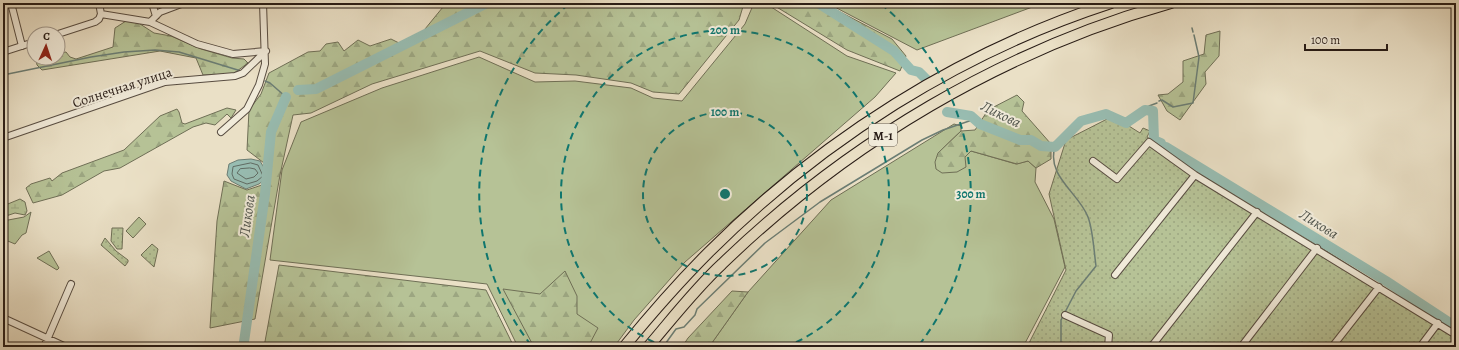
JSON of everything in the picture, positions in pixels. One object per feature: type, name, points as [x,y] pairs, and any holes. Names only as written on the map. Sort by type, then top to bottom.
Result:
[{"type":"highway","name":"М-1","points":[[624,347],[662,302],[710,252],[770,196],[829,148],[868,122],[955,70],[1053,24],[1111,3]]},
{"type":"highway","name":"М-1","points":[[648,347],[721,264],[780,210],[878,138],[967,85],[1009,64],[1057,43],[1171,3]]},
{"type":"street","points":[[11,3],[22,46]]},
{"type":"street","points":[[66,31],[95,22],[99,19],[101,14],[99,3]]},
{"type":"street","points":[[152,3],[156,16]]},
{"type":"street","points":[[150,22],[160,12],[184,3]]},
{"type":"street","points":[[221,132],[247,109],[259,85],[265,64],[266,51],[263,3]]},
{"type":"street","points":[[101,14],[150,22],[197,44],[233,54],[266,51]]},
{"type":"street","points":[[3,52],[26,45]]},
{"type":"street","name":"Солнечная улица","points":[[3,138],[166,82],[235,76],[243,73],[266,51]]},
{"type":"street","points":[[1093,162],[1118,179],[1148,142],[1196,174],[1438,323],[1456,336]]},
{"type":"street","points":[[1115,275],[1196,174]]},
{"type":"street","points":[[1151,347],[1257,212]]},
{"type":"street","points":[[1241,347],[1317,248]]},
{"type":"street","points":[[44,347],[71,284]]},
{"type":"street","points":[[1332,347],[1378,287]]},
{"type":"street","points":[[1066,315],[1108,335],[1108,347]]},
{"type":"street","points":[[3,318],[66,347]]},
{"type":"street","points":[[1420,347],[1438,323]]},
{"type":"green space","points":[[453,3],[744,3],[739,20],[679,94],[653,92],[631,83],[576,75],[535,73],[480,51],[372,84],[311,113],[293,115],[280,175],[255,319],[210,328],[217,221],[224,181],[247,190],[262,185],[270,176],[264,163],[247,150],[249,110],[261,94],[269,73],[308,52],[320,51],[326,44],[338,42],[344,51],[358,40],[370,46],[391,39],[401,44],[416,40],[443,7]]},
{"type":"green space","points":[[754,3],[765,3],[847,56],[896,73],[875,97],[685,262],[634,320],[614,347],[518,347],[487,284],[270,260],[282,170],[301,122],[382,88],[479,57],[535,82],[575,81],[631,88],[653,98],[682,101],[745,24]]},
{"type":"green space","points":[[770,3],[823,3],[892,39],[906,56],[900,71],[847,50]]},
{"type":"green space","points":[[827,3],[1043,3],[917,50]]},
{"type":"green space","points":[[126,21],[137,22],[154,33],[171,36],[201,49],[232,58],[244,59],[248,63],[233,74],[203,75],[196,58],[160,51],[42,70],[38,66],[66,66],[66,52],[70,57],[76,59],[113,47],[115,28]]},
{"type":"green space","points":[[1220,31],[1219,56],[1205,72],[1206,84],[1180,120],[1167,111],[1158,95],[1168,94],[1183,82],[1183,61],[1204,54],[1206,35]]},
{"type":"green space","points":[[1017,95],[1024,102],[1022,111],[1051,144],[1051,159],[1036,168],[1028,161],[1017,164],[971,151],[965,157],[966,167],[957,172],[942,173],[936,169],[935,162],[938,153],[961,131],[975,130],[988,110]]},
{"type":"green space","points":[[227,108],[236,110],[231,118],[227,114],[215,125],[206,123],[193,127],[120,168],[104,171],[62,195],[33,203],[26,188],[31,184],[50,178],[52,181],[62,173],[124,150],[160,116],[177,109],[182,123],[185,124]]},
{"type":"green space","points":[[1113,116],[1140,133],[1143,128],[1150,131],[1147,137],[1456,333],[1456,347],[1027,347],[1066,270],[1049,194],[1066,140]]},
{"type":"green space","points":[[954,124],[961,126],[961,131],[938,153],[965,157],[971,151],[1016,164],[1028,161],[1036,168],[1035,182],[1054,219],[1065,267],[1023,347],[709,347],[748,292],[831,200]]},
{"type":"green space","points":[[20,199],[25,202],[27,211],[25,215],[15,213],[3,217],[3,206]]},
{"type":"green space","points":[[31,212],[26,233],[22,235],[15,244],[3,239],[3,221],[24,217]]},
{"type":"green space","points":[[139,217],[146,224],[133,238],[126,231]]},
{"type":"green space","points":[[112,228],[123,228],[122,249],[117,249],[111,241]]},
{"type":"green space","points":[[105,238],[116,251],[128,260],[125,266],[101,245]]},
{"type":"green space","points":[[152,244],[158,249],[154,267],[141,255]]},
{"type":"green space","points":[[49,251],[59,268],[57,270],[37,258]]},
{"type":"green space","points":[[279,265],[486,290],[514,347],[264,347]]},
{"type":"green space","points":[[565,271],[577,296],[577,314],[598,328],[588,347],[534,347],[503,289],[540,294]]},
{"type":"green space","points":[[732,291],[748,292],[709,347],[682,347],[688,338]]},
{"type":"water","points":[[251,159],[260,161],[269,176],[259,184],[246,189],[231,181],[227,175],[229,164],[238,160]]},
{"type":"waterway","name":"Ликова","points":[[298,90],[316,89],[487,3]]},
{"type":"waterway","name":"Ликова","points":[[818,3],[894,51],[911,70],[919,72],[928,81]]},
{"type":"waterway","points":[[1192,28],[1193,32]]},
{"type":"waterway","points":[[1159,101],[1162,100],[1173,107],[1193,103],[1199,57],[1194,35]]},
{"type":"waterway","points":[[3,75],[91,57],[124,52],[155,50],[179,52],[241,71]]},
{"type":"waterway","points":[[265,81],[270,83],[286,97]]},
{"type":"waterway","name":"Ликова","points":[[244,342],[265,194],[271,132],[286,97]]},
{"type":"waterway","points":[[1148,111],[1149,106],[1157,103]]},
{"type":"waterway","name":"Ликова","points":[[947,112],[971,116],[980,124],[1020,140],[1031,140],[1041,146],[1055,147],[1081,121],[1106,114],[1126,123],[1145,110],[1153,111],[1154,140],[1161,143]]},
{"type":"waterway","points":[[663,347],[676,329],[684,327],[695,315],[697,309],[765,243],[820,202],[922,140],[943,130],[975,119]]},
{"type":"waterway","points":[[1055,147],[1053,157],[1059,176],[1084,208],[1090,222],[1096,266],[1076,291],[1061,320],[1061,347]]},
{"type":"waterway","name":"Ликова","points":[[1166,147],[1386,281],[1456,327]]}]
